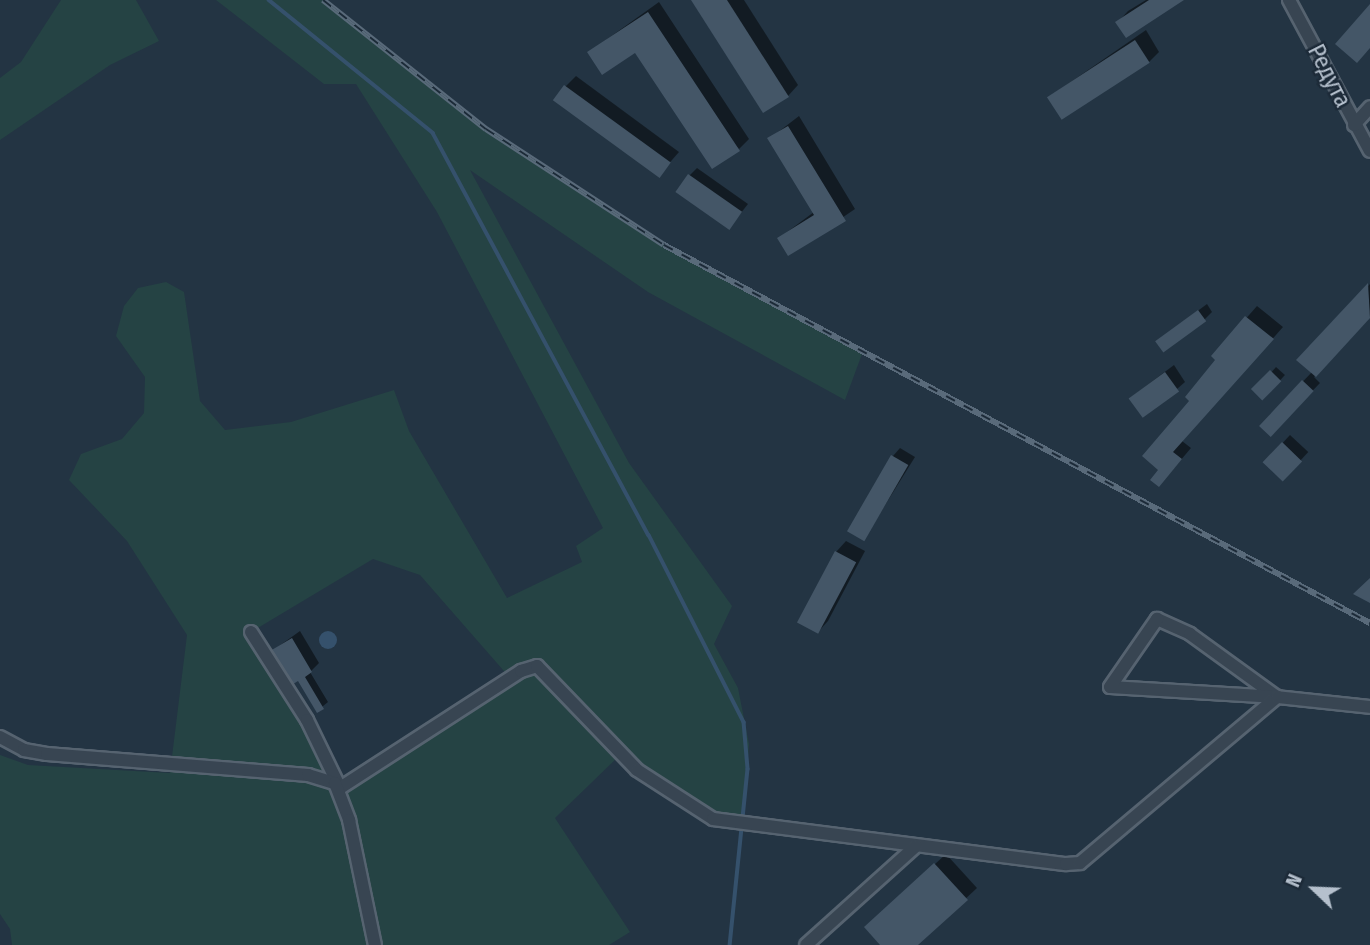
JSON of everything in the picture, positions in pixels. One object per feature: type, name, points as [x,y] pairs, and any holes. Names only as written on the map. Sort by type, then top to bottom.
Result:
[{"type":"street","name":"Редута","points":[[1289,0],[1370,151]]},
{"type":"street","points":[[1354,125],[1370,107]]},
{"type":"street","points":[[1277,697],[1190,634],[1157,619],[1110,687],[1277,697],[1370,707]]},
{"type":"street","points":[[251,632],[307,720],[340,788],[374,945]]},
{"type":"street","points":[[340,788],[530,666],[544,671],[637,770],[697,812],[730,822],[916,846],[1080,863],[1277,697]]},
{"type":"street","points":[[0,737],[47,754],[307,775],[340,788]]},
{"type":"street","points":[[806,945],[916,846]]},
{"type":"green space","points":[[61,0],[136,0],[159,41],[110,65],[0,140],[0,78],[21,62]]},
{"type":"green space","points":[[216,0],[323,0],[486,129],[566,182],[664,245],[862,354],[845,400],[648,292],[470,170],[629,463],[732,606],[714,644],[738,688],[749,744],[743,823],[730,822],[620,755],[555,818],[630,932],[609,945],[12,945],[10,929],[0,914],[0,755],[28,765],[170,773],[187,635],[127,541],[69,480],[81,454],[122,439],[144,413],[145,377],[116,336],[124,306],[138,288],[166,282],[184,292],[200,401],[225,430],[291,422],[394,390],[409,431],[507,598],[582,562],[576,546],[603,528],[437,212],[356,84],[324,84]],"holes":[[[373,559],[420,575],[510,678],[340,788],[251,632]]]},
{"type":"water","points":[[328,631],[334,634],[337,640],[334,646],[328,649],[322,646],[319,640],[322,634]]},
{"type":"building","points":[[691,0],[727,0],[789,97],[763,113]]},
{"type":"building","points":[[1149,0],[1184,0],[1126,38],[1115,22]]},
{"type":"building","points":[[1370,4],[1370,48],[1357,63],[1335,44]]},
{"type":"building","points":[[648,12],[740,151],[712,169],[635,53],[602,75],[587,52]]},
{"type":"building","points":[[1135,40],[1150,63],[1062,120],[1047,97]]},
{"type":"building","points":[[564,85],[671,163],[660,178],[553,100]]},
{"type":"building","points":[[788,126],[846,221],[788,256],[777,238],[814,215],[767,138]]},
{"type":"building","points":[[688,174],[742,212],[729,230],[675,192]]},
{"type":"building","points":[[1368,283],[1370,318],[1316,377],[1296,360]]},
{"type":"building","points":[[1198,310],[1206,321],[1163,352],[1155,341]]},
{"type":"building","points":[[1245,316],[1274,339],[1173,452],[1182,459],[1159,487],[1150,480],[1158,470],[1142,456],[1189,401],[1185,397],[1215,360],[1211,356]]},
{"type":"building","points":[[1270,370],[1281,381],[1262,400],[1251,389]]},
{"type":"building","points":[[1165,372],[1179,391],[1143,418],[1129,398]]},
{"type":"building","points":[[1302,380],[1314,391],[1271,437],[1259,426]]},
{"type":"building","points":[[1282,442],[1302,461],[1283,482],[1263,462]]},
{"type":"building","points":[[891,455],[908,465],[864,541],[847,531]]},
{"type":"building","points":[[835,551],[856,562],[818,634],[797,623]]},
{"type":"building","points":[[1370,578],[1370,603],[1353,594]]},
{"type":"building","points":[[292,638],[312,672],[305,677],[324,709],[317,713],[298,681],[290,686],[270,651]]},
{"type":"building","points":[[934,863],[968,900],[918,945],[880,945],[864,927]]},
{"type":"waterway","points":[[269,0],[433,133],[649,535],[744,722],[748,769],[730,945]]},
{"type":"railway","points":[[323,0],[486,129],[664,245],[1370,623]]}]
